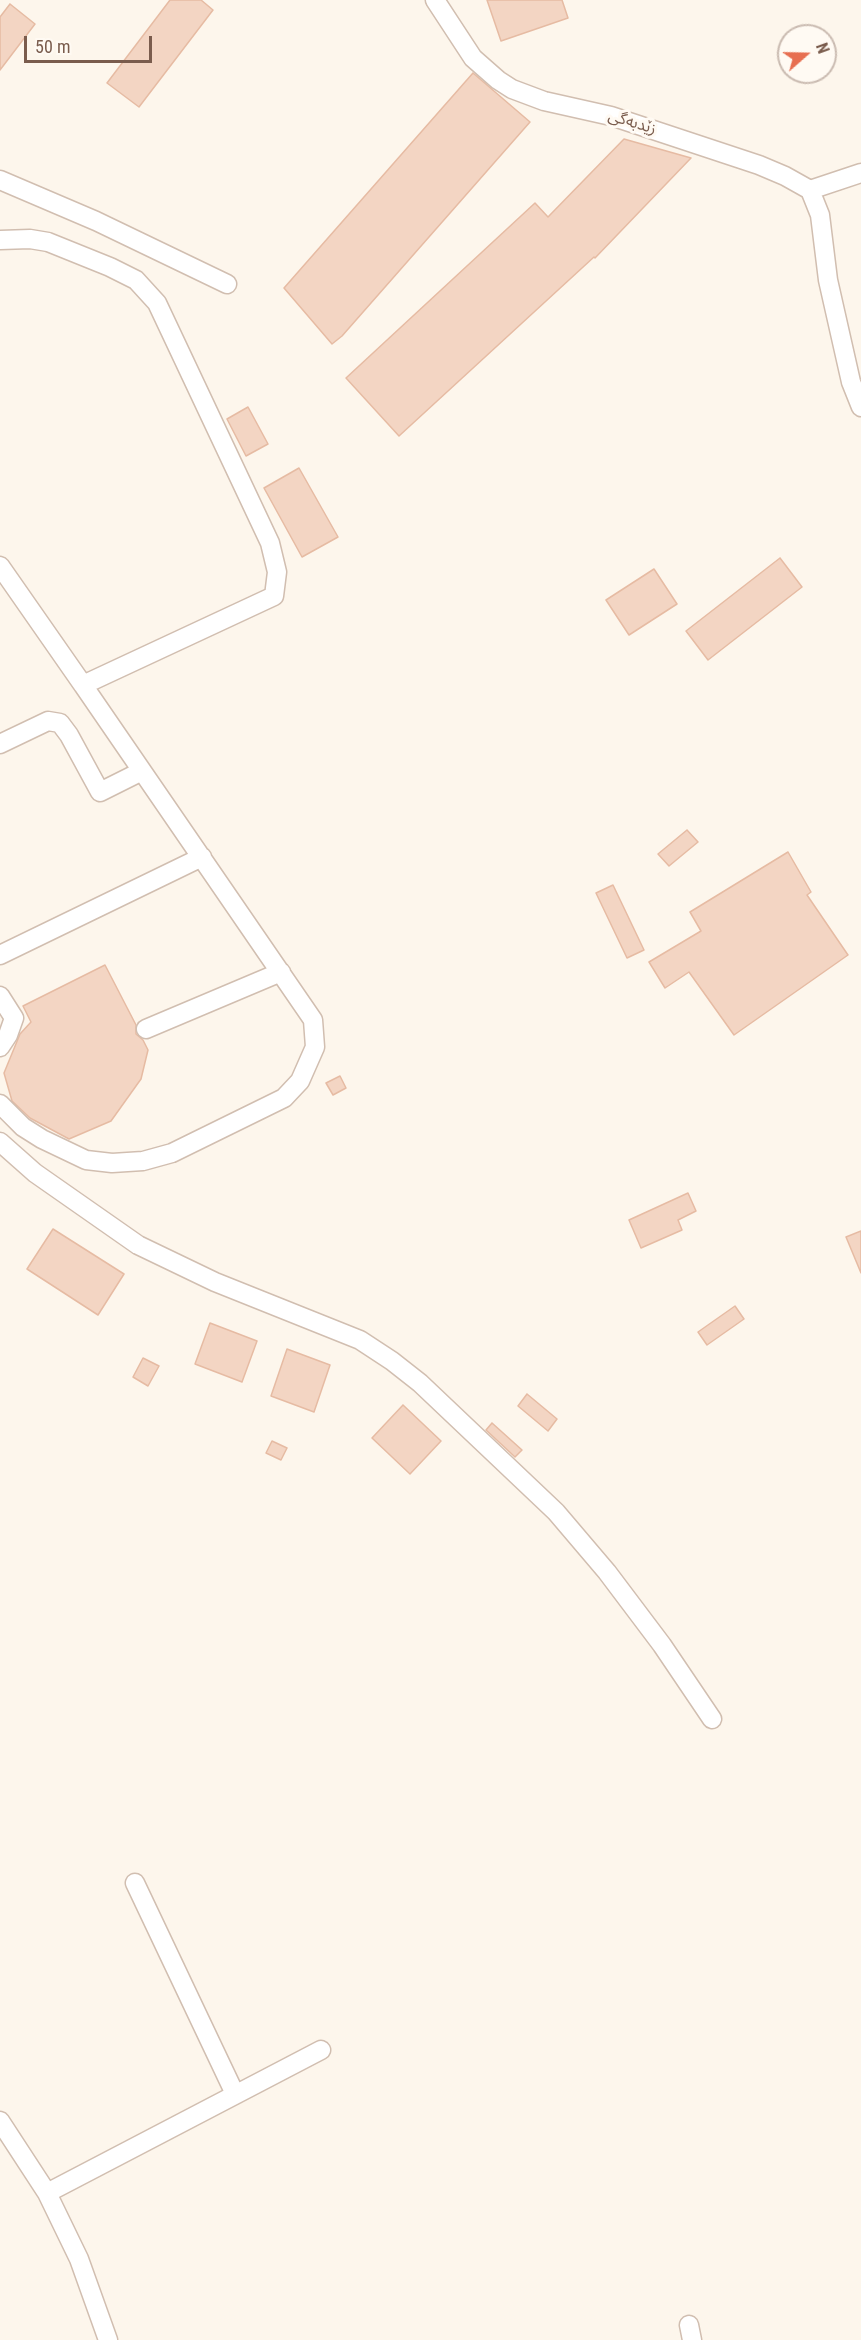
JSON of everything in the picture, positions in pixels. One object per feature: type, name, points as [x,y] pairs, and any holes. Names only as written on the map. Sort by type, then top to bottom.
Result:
[{"type":"street","name":"زێدبەگی","points":[[435,0],[473,58],[512,89],[544,101],[622,120],[759,165],[810,190]]},
{"type":"street","points":[[861,172],[810,190],[820,215],[828,279],[851,382],[861,407]]},
{"type":"street","points":[[0,180],[96,221],[227,284]]},
{"type":"street","points":[[0,240],[30,239],[48,242],[136,280],[157,303],[270,543],[277,572],[274,596],[84,685]]},
{"type":"street","points":[[0,566],[313,1020],[315,1047],[300,1081],[284,1098],[172,1153],[143,1161],[112,1163],[86,1160],[42,1139],[23,1127],[0,1104]]},
{"type":"street","points":[[0,744],[48,721],[60,723],[100,792],[142,771]]},
{"type":"street","points":[[0,955],[202,857]]},
{"type":"street","points":[[146,1029],[281,972]]},
{"type":"street","points":[[0,996],[14,1018],[8,1035],[0,1047]]},
{"type":"street","points":[[0,1142],[35,1173],[138,1245],[215,1282],[360,1340],[406,1372],[471,1430],[556,1512],[608,1572],[662,1645],[712,1719]]},
{"type":"street","points":[[135,1883],[235,2094]]},
{"type":"street","points":[[47,2193],[321,2050]]},
{"type":"street","points":[[0,2121],[47,2193],[79,2259],[108,2340]]},
{"type":"building","points":[[170,0],[201,0],[213,10],[139,107],[107,83]]},
{"type":"building","points":[[487,0],[562,0],[568,18],[501,41]]},
{"type":"building","points":[[10,4],[35,24],[0,70],[0,17]]},
{"type":"building","points":[[473,73],[530,122],[342,336],[332,344],[284,288]]},
{"type":"building","points":[[624,139],[691,158],[595,258],[399,436],[346,378],[535,203],[548,217]]},
{"type":"building","points":[[248,407],[268,444],[246,456],[227,419]]},
{"type":"building","points":[[299,468],[338,537],[302,557],[264,488]]},
{"type":"building","points":[[780,558],[802,587],[708,660],[686,631]]},
{"type":"building","points":[[654,569],[677,604],[629,635],[606,600]]},
{"type":"building","points":[[687,830],[698,842],[669,866],[658,854]]},
{"type":"building","points":[[788,852],[811,892],[807,895],[848,955],[734,1035],[689,972],[665,988],[649,962],[701,931],[690,912]]},
{"type":"building","points":[[613,885],[644,950],[627,958],[596,893]]},
{"type":"building","points":[[105,965],[136,1025],[136,1034],[143,1040],[148,1050],[141,1079],[111,1121],[69,1139],[30,1118],[12,1101],[4,1073],[20,1034],[31,1022],[23,1006]]},
{"type":"building","points":[[340,1076],[346,1088],[333,1095],[326,1083]]},
{"type":"building","points":[[688,1193],[696,1211],[678,1220],[682,1230],[641,1248],[629,1220]]},
{"type":"building","points":[[53,1229],[124,1274],[98,1315],[27,1269]]},
{"type":"building","points":[[861,1231],[861,1273],[846,1237]]},
{"type":"building","points":[[735,1306],[744,1319],[707,1345],[698,1332]]},
{"type":"building","points":[[210,1323],[257,1341],[242,1382],[195,1364]]},
{"type":"building","points":[[287,1349],[330,1365],[314,1412],[271,1396]]},
{"type":"building","points":[[143,1358],[159,1366],[148,1386],[133,1377]]},
{"type":"building","points":[[527,1394],[557,1419],[548,1431],[518,1406]]},
{"type":"building","points":[[403,1405],[441,1441],[410,1474],[372,1438]]},
{"type":"building","points":[[492,1423],[522,1450],[515,1457],[486,1430]]},
{"type":"building","points":[[272,1441],[287,1448],[281,1460],[266,1453]]}]
